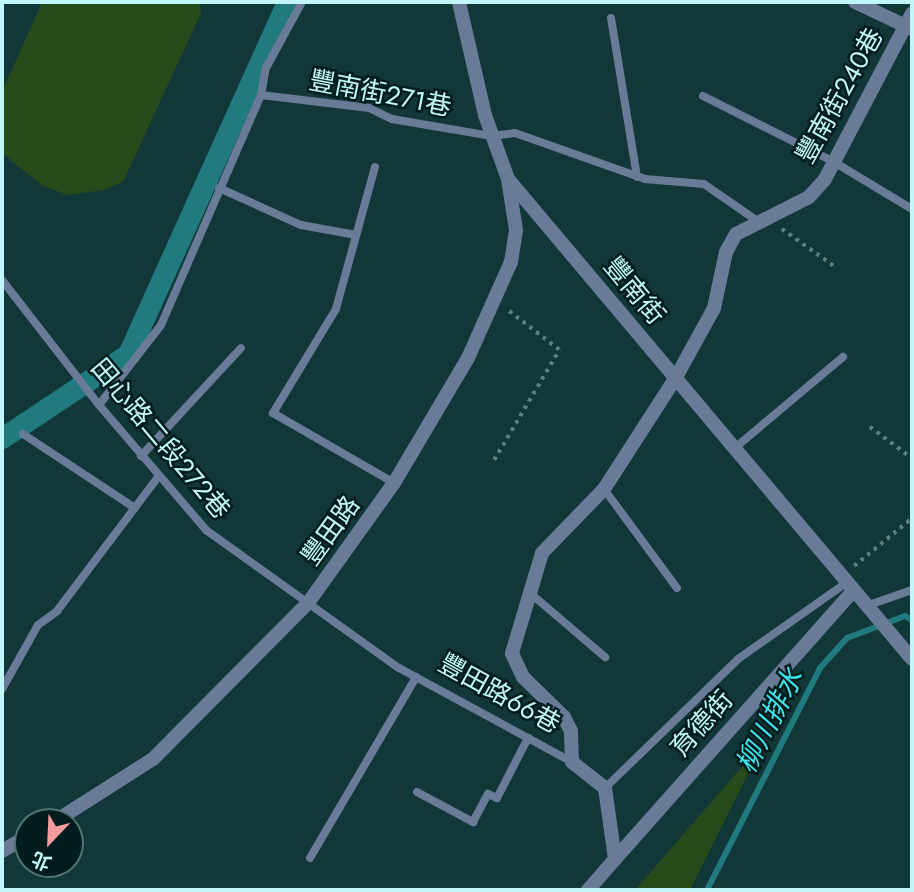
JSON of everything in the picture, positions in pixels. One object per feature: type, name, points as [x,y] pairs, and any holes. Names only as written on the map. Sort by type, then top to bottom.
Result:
[{"type":"street","name":"豐南街","points":[[459,2],[491,136],[508,179],[912,659]]},
{"type":"street","points":[[855,2],[910,23]]},
{"type":"street","name":"豐南街240巷","points":[[572,762],[571,731],[564,717],[523,677],[512,653],[542,553],[604,489],[675,379],[714,308],[726,252],[736,234],[809,197],[834,162],[910,23]]},
{"type":"street","name":"豐田路","points":[[76,808],[153,759],[308,603],[394,483],[468,358],[511,262],[516,230],[508,179]]},
{"type":"street","name":"育德街","points":[[588,890],[847,584]]},
{"type":"street","name":"豐田路66巷","points":[[572,762],[605,788]]},
{"type":"street","points":[[605,788],[615,859]]},
{"type":"lane","points":[[99,405],[161,324],[261,94],[265,68],[302,2]]},
{"type":"lane","points":[[611,18],[637,177]]},
{"type":"lane","name":"豐南街271巷","points":[[261,94],[369,108],[392,118],[491,136],[515,133],[637,177],[704,184],[763,220]]},
{"type":"lane","points":[[703,96],[834,162],[912,209]]},
{"type":"lane","points":[[374,167],[336,309],[273,413],[394,483]]},
{"type":"lane","points":[[219,188],[300,225],[356,235]]},
{"type":"lane","name":"田心路二段272巷","points":[[2,280],[99,405],[206,530],[308,603]]},
{"type":"lane","points":[[141,456],[241,348]]},
{"type":"lane","points":[[736,447],[843,357]]},
{"type":"lane","points":[[23,434],[135,508]]},
{"type":"lane","points":[[2,689],[38,625],[57,611],[158,477]]},
{"type":"lane","points":[[604,489],[677,588]]},
{"type":"lane","name":"育德街","points":[[605,788],[738,659],[847,584]]},
{"type":"lane","points":[[869,610],[912,590]]},
{"type":"lane","points":[[530,593],[605,657]]},
{"type":"lane","name":"豐田路66巷","points":[[308,603],[416,677],[572,762]]},
{"type":"lane","points":[[310,858],[416,677]]},
{"type":"lane","points":[[417,792],[473,822],[488,794],[497,798],[528,738]]},
{"type":"path","points":[[763,220],[834,267]]},
{"type":"path","points":[[494,301],[559,350],[494,460]]},
{"type":"path","points":[[870,427],[912,458]]},
{"type":"path","points":[[847,584],[912,518]]},
{"type":"green space","points":[[42,2],[200,2],[201,13],[123,182],[104,190],[68,195],[43,186],[2,153],[2,92]]},
{"type":"green space","points":[[765,740],[690,890],[635,890]]},
{"type":"waterway","points":[[2,438],[128,354],[287,2]]},
{"type":"waterway","name":"柳川排水","points":[[707,890],[820,668],[847,638],[905,616],[912,620]]}]
